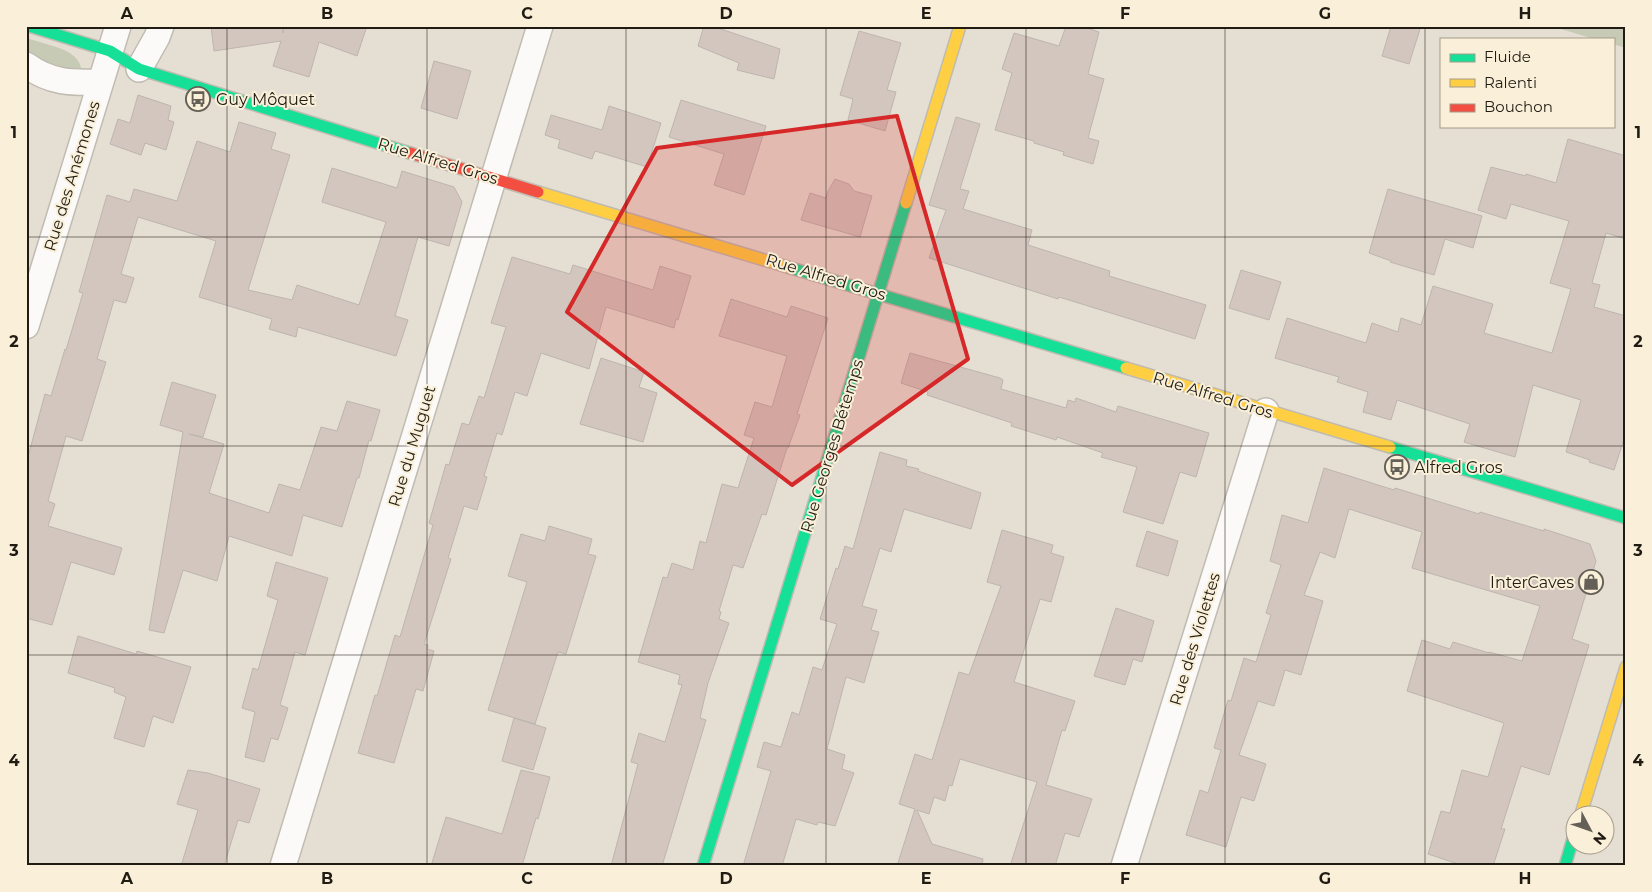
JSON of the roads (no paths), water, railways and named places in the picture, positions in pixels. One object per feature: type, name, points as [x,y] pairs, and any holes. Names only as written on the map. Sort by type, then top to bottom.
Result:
[{"type":"street","name":"Rue Alfred Gros","points":[[30,26],[110,51],[139,69],[494,179],[1626,518]]},
{"type":"street","name":"Rue des Anémones","points":[[26,326],[118,26]]},
{"type":"street","points":[[139,69],[161,26]]},
{"type":"street","name":"Rue du Muguet","points":[[283,866],[540,26]]},
{"type":"street","name":"Rue Georges Bétemps","points":[[702,866],[960,26]]},
{"type":"street","points":[[26,64],[37,72],[64,82],[100,82]]},
{"type":"street","name":"Rue des Violettes","points":[[1124,866],[1266,411]]},
{"type":"street","points":[[1584,804],[1626,666]]},
{"type":"place","name":"Guy Môquet","points":[[198,99]]},
{"type":"place","name":"Alfred Gros","points":[[1397,467]]},
{"type":"place","name":"InterCaves","points":[[1591,582]]}]
